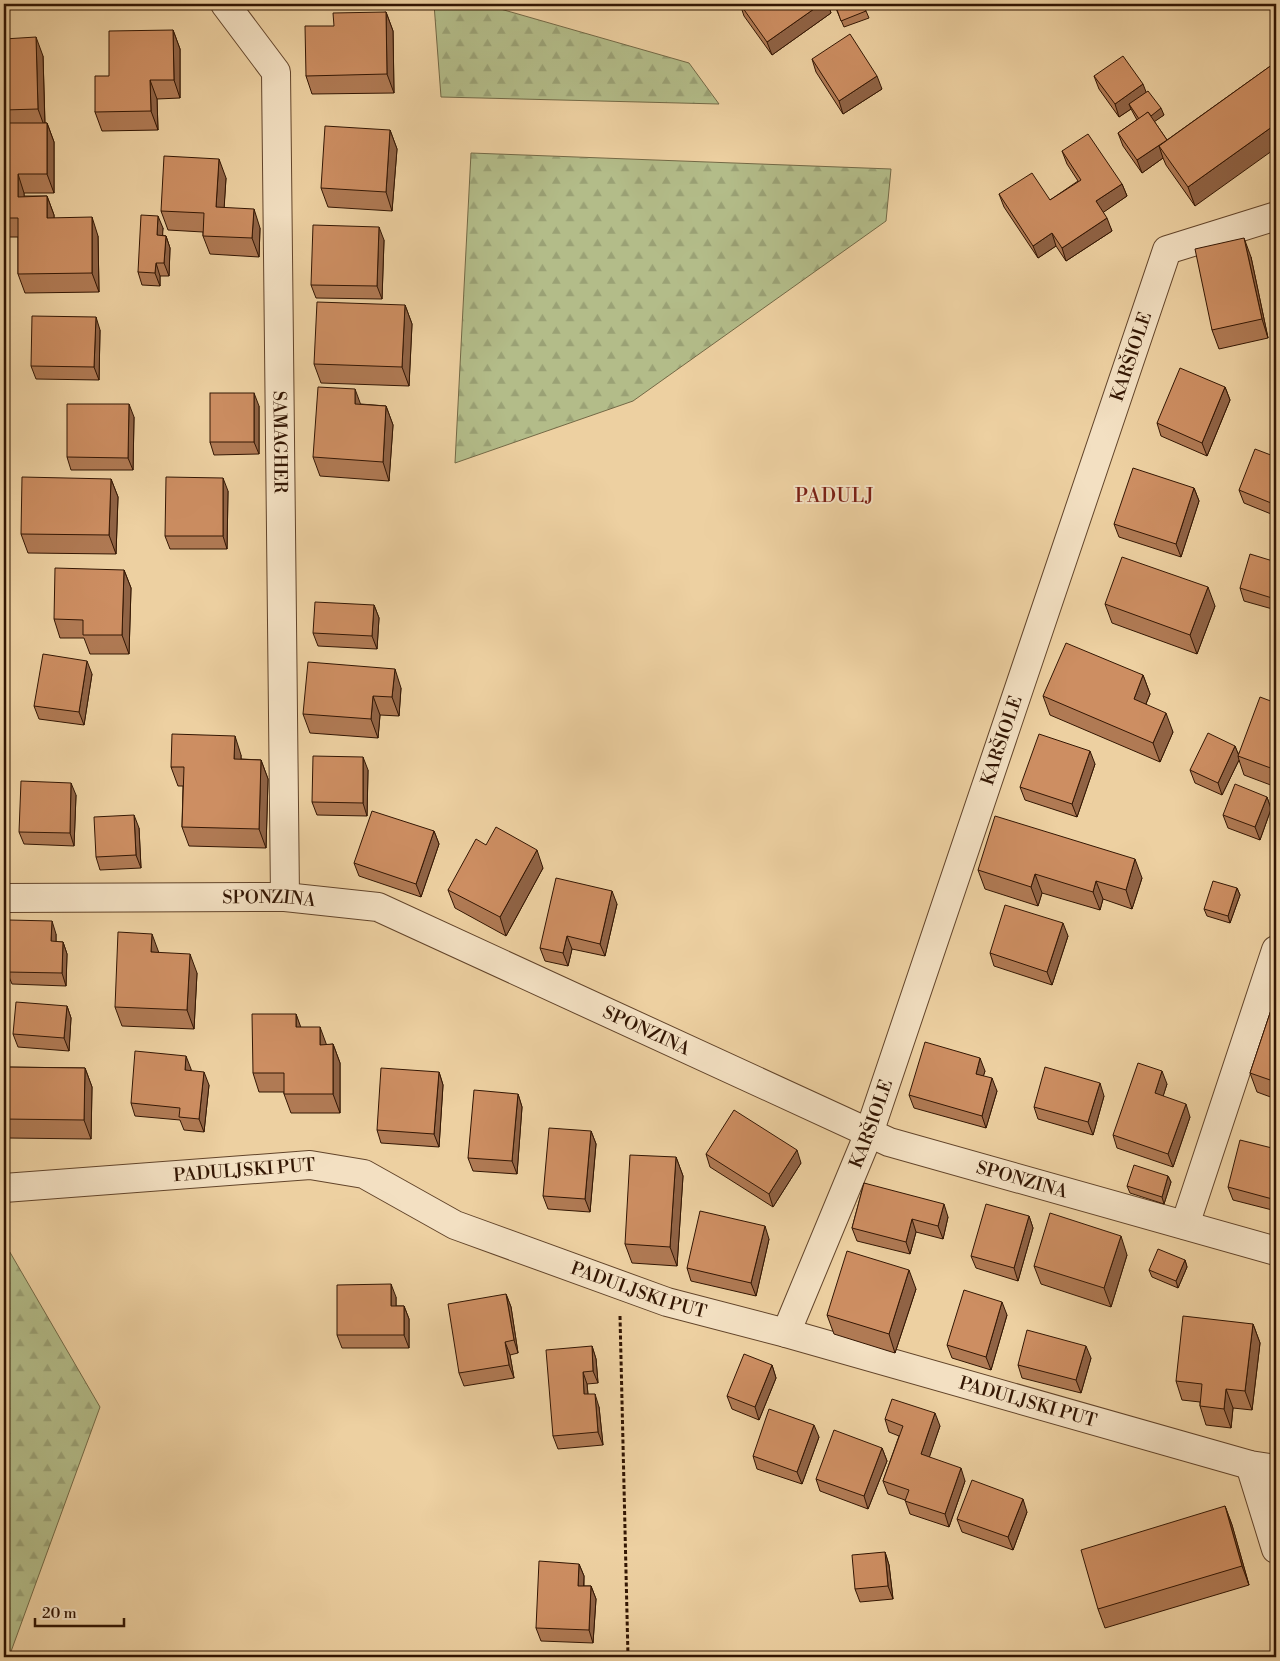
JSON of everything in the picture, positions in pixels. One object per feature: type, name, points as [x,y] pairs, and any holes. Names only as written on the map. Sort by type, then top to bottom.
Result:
[{"type":"street","name":"SAMAGHER","points":[[225,4],[276,72],[285,896]]},
{"type":"street","name":"KARŠIOLE","points":[[786,1333],[869,1133],[1167,250],[1276,216]]},
{"type":"street","name":"SPONZINA","points":[[4,898],[285,896],[378,908],[889,1142],[1276,1251]]},
{"type":"street","points":[[1184,1226],[1276,950]]},
{"type":"street","name":"PADULJSKI PUT","points":[[4,1188],[310,1165],[364,1174],[455,1224],[667,1302],[786,1333],[1263,1467]]},
{"type":"street","points":[[1263,1467],[1276,1549]]},
{"type":"path","points":[[620,1285],[628,1657]]},
{"type":"green space","points":[[434,4],[483,4],[689,63],[719,104],[441,97]]},
{"type":"green space","points":[[471,153],[891,169],[886,221],[633,401],[455,463]]},
{"type":"green space","points":[[4,1242],[100,1407],[9,1657],[4,1657]]},
{"type":"building","points":[[740,4],[821,4],[767,42]]},
{"type":"building","points":[[835,4],[863,4],[866,11],[841,21]]},
{"type":"building","points":[[386,12],[387,74],[306,76],[305,26],[334,26],[333,13]]},
{"type":"building","points":[[173,30],[174,80],[150,80],[151,111],[95,112],[95,76],[109,76],[109,31]]},
{"type":"building","points":[[850,34],[877,76],[839,101],[812,59]]},
{"type":"building","points":[[36,37],[38,109],[4,110],[4,39]]},
{"type":"building","points":[[1123,56],[1143,84],[1115,104],[1094,76]]},
{"type":"building","points":[[1276,62],[1276,124],[1188,187],[1159,146]]},
{"type":"building","points":[[1148,91],[1161,108],[1151,116],[1148,112],[1139,119],[1129,104]]},
{"type":"building","points":[[1148,112],[1167,140],[1137,160],[1118,133]]},
{"type":"building","points":[[4,123],[47,123],[47,174],[18,174],[18,197],[47,196],[47,218],[92,217],[92,273],[18,274],[18,218],[4,218]]},
{"type":"building","points":[[325,126],[390,130],[386,192],[321,188]]},
{"type":"building","points":[[1088,134],[1122,184],[1096,201],[1107,218],[1062,248],[1052,233],[1033,246],[999,194],[1032,173],[1050,200],[1081,180],[1062,151]]},
{"type":"building","points":[[164,156],[219,159],[216,207],[254,209],[252,238],[203,236],[204,213],[161,211]]},
{"type":"building","points":[[141,215],[158,216],[157,235],[166,236],[164,263],[156,263],[155,273],[138,272]]},
{"type":"building","points":[[313,225],[379,227],[377,286],[311,285]]},
{"type":"building","points":[[1244,238],[1262,319],[1212,330],[1195,249]]},
{"type":"building","points":[[317,302],[405,305],[402,367],[314,364]]},
{"type":"building","points":[[32,316],[96,317],[94,367],[31,366]]},
{"type":"building","points":[[1180,368],[1225,387],[1202,443],[1157,423]]},
{"type":"building","points":[[318,387],[355,389],[355,404],[386,406],[383,462],[313,457]]},
{"type":"building","points":[[210,393],[254,393],[254,442],[210,442]]},
{"type":"building","points":[[67,404],[129,404],[128,458],[67,457]]},
{"type":"building","points":[[1255,449],[1276,457],[1276,505],[1239,490]]},
{"type":"building","points":[[1133,468],[1194,488],[1176,544],[1114,524]]},
{"type":"building","points":[[22,477],[111,479],[109,535],[21,534]]},
{"type":"building","points":[[166,477],[223,478],[223,536],[165,536]]},
{"type":"building","points":[[1250,554],[1276,562],[1276,584],[1272,598],[1240,588]]},
{"type":"building","points":[[1122,557],[1208,587],[1190,635],[1105,604]]},
{"type":"building","points":[[55,568],[124,570],[122,635],[83,635],[83,620],[54,619]]},
{"type":"building","points":[[315,602],[374,605],[372,636],[313,633]]},
{"type":"building","points":[[1066,643],[1143,675],[1134,699],[1166,713],[1153,743],[1043,696]]},
{"type":"building","points":[[43,654],[87,661],[79,712],[34,706]]},
{"type":"building","points":[[308,662],[395,669],[392,697],[373,696],[371,719],[303,714]]},
{"type":"building","points":[[1260,697],[1276,703],[1276,770],[1238,756]]},
{"type":"building","points":[[1208,733],[1235,746],[1218,783],[1190,770]]},
{"type":"building","points":[[172,734],[235,736],[234,759],[261,760],[259,829],[182,827],[184,767],[171,767]]},
{"type":"building","points":[[1039,734],[1090,751],[1072,804],[1020,787]]},
{"type":"building","points":[[313,756],[363,757],[363,803],[312,802]]},
{"type":"building","points":[[21,781],[71,783],[70,833],[19,832]]},
{"type":"building","points":[[1235,784],[1267,797],[1255,827],[1223,815]]},
{"type":"building","points":[[372,811],[434,831],[416,884],[354,863]]},
{"type":"building","points":[[134,815],[136,855],[96,857],[94,817]]},
{"type":"building","points":[[995,816],[1135,859],[1126,890],[1096,881],[1093,892],[1035,874],[1031,887],[978,870]]},
{"type":"building","points":[[496,827],[537,850],[500,917],[448,890],[476,839],[486,845]]},
{"type":"building","points":[[556,878],[612,891],[600,944],[567,936],[563,953],[540,948]]},
{"type":"building","points":[[1213,881],[1237,888],[1228,916],[1204,909]]},
{"type":"building","points":[[1005,905],[1063,923],[1047,972],[990,953]]},
{"type":"building","points":[[9,920],[52,921],[51,941],[63,942],[62,973],[7,972]]},
{"type":"building","points":[[118,932],[152,934],[151,952],[190,954],[187,1010],[115,1007]]},
{"type":"building","points":[[1276,995],[1276,1082],[1250,1073]]},
{"type":"building","points":[[16,1002],[67,1006],[64,1038],[13,1034]]},
{"type":"building","points":[[252,1014],[296,1014],[296,1027],[320,1027],[320,1045],[333,1044],[333,1094],[284,1094],[284,1073],[253,1073]]},
{"type":"building","points":[[925,1042],[980,1058],[976,1074],[992,1078],[982,1116],[909,1095]]},
{"type":"building","points":[[135,1051],[186,1056],[185,1070],[204,1072],[199,1119],[179,1117],[180,1108],[131,1103]]},
{"type":"building","points":[[1138,1063],[1162,1071],[1155,1093],[1186,1104],[1168,1154],[1113,1135]]},
{"type":"building","points":[[4,1067],[85,1068],[84,1120],[4,1119]]},
{"type":"building","points":[[1045,1067],[1100,1083],[1088,1122],[1034,1107]]},
{"type":"building","points":[[381,1068],[439,1072],[434,1134],[377,1130]]},
{"type":"building","points":[[474,1090],[518,1094],[512,1161],[468,1158]]},
{"type":"building","points":[[734,1110],[797,1150],[769,1194],[706,1154]]},
{"type":"building","points":[[549,1128],[591,1131],[585,1199],[543,1196]]},
{"type":"building","points":[[1240,1140],[1276,1149],[1276,1200],[1228,1187]]},
{"type":"building","points":[[630,1155],[676,1157],[670,1247],[625,1244]]},
{"type":"building","points":[[1134,1165],[1168,1176],[1162,1197],[1127,1186]]},
{"type":"building","points":[[864,1183],[944,1204],[938,1226],[912,1219],[906,1242],[852,1228]]},
{"type":"building","points":[[986,1204],[1029,1216],[1014,1268],[971,1256]]},
{"type":"building","points":[[700,1211],[765,1226],[751,1283],[687,1268]]},
{"type":"building","points":[[1050,1213],[1121,1236],[1104,1288],[1034,1266]]},
{"type":"building","points":[[1158,1249],[1185,1260],[1176,1281],[1149,1270]]},
{"type":"building","points":[[847,1251],[909,1270],[889,1334],[827,1315]]},
{"type":"building","points":[[391,1284],[391,1306],[404,1306],[404,1335],[337,1335],[337,1285]]},
{"type":"building","points":[[964,1290],[1002,1302],[986,1357],[947,1345]]},
{"type":"building","points":[[506,1294],[514,1340],[505,1342],[509,1365],[459,1373],[448,1304]]},
{"type":"building","points":[[1183,1316],[1253,1324],[1245,1391],[1226,1389],[1224,1409],[1200,1406],[1202,1384],[1176,1381]]},
{"type":"building","points":[[1027,1330],[1086,1346],[1076,1380],[1018,1365]]},
{"type":"building","points":[[592,1346],[593,1371],[583,1372],[584,1394],[595,1394],[598,1432],[553,1436],[546,1350]]},
{"type":"building","points":[[744,1354],[772,1365],[755,1407],[727,1396]]},
{"type":"building","points":[[892,1399],[935,1413],[921,1454],[961,1468],[945,1514],[905,1501],[909,1490],[883,1481],[903,1426],[885,1419]]},
{"type":"building","points":[[769,1409],[814,1425],[797,1472],[753,1456]]},
{"type":"building","points":[[834,1430],[882,1448],[864,1496],[816,1479]]},
{"type":"building","points":[[972,1480],[1023,1499],[1008,1537],[957,1519]]},
{"type":"building","points":[[1225,1506],[1242,1566],[1098,1609],[1081,1550]]},
{"type":"building","points":[[885,1552],[888,1586],[855,1589],[852,1555]]},
{"type":"building","points":[[539,1561],[579,1564],[578,1586],[591,1586],[589,1630],[536,1628]]},
{"type":"district","name":"PADULJ","points":[[835,496]]}]
